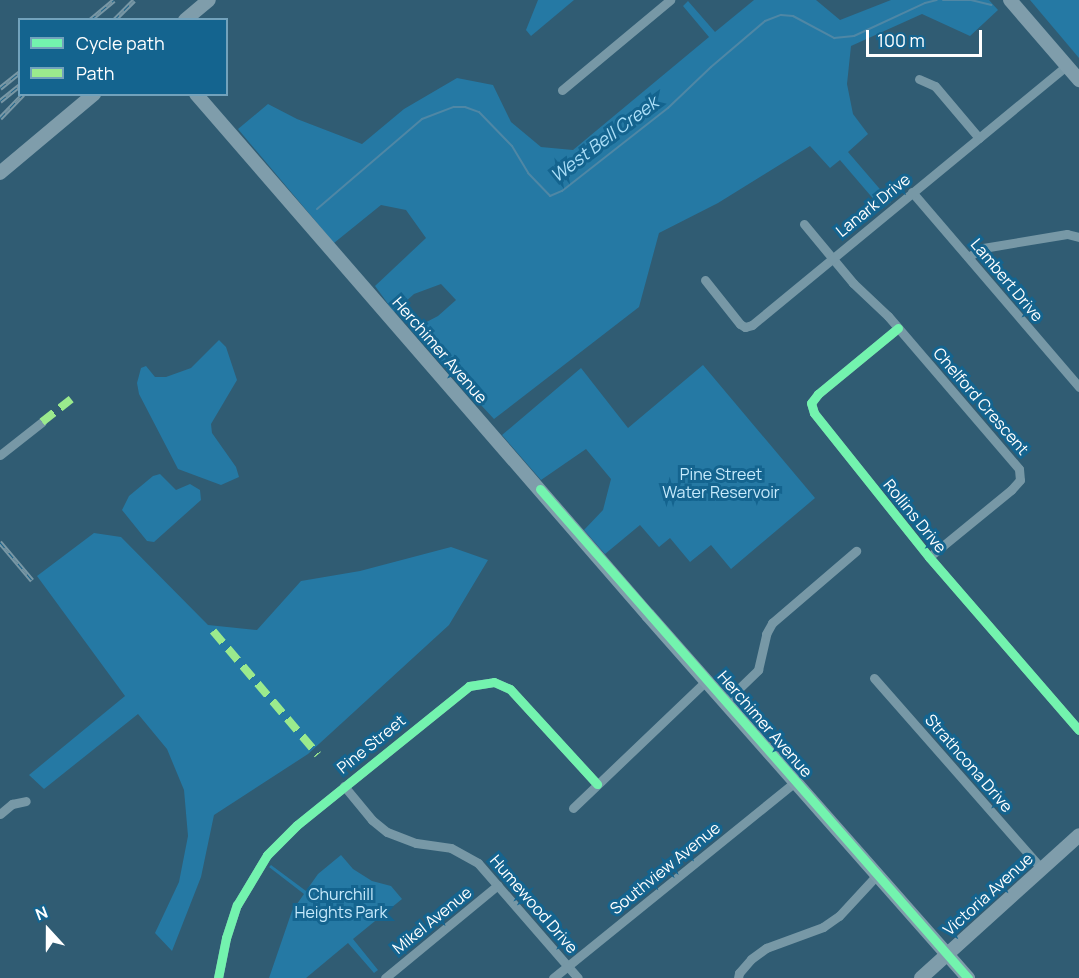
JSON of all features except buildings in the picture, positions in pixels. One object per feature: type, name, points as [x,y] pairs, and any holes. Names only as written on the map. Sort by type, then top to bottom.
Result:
[{"type":"street","points":[[187,18],[209,0]]},
{"type":"street","points":[[562,90],[670,0]]},
{"type":"street","points":[[1010,0],[1079,80]]},
{"type":"street","name":"Lanark Drive","points":[[705,280],[745,327],[1066,66]]},
{"type":"street","points":[[919,79],[935,86],[979,138]]},
{"type":"street","points":[[0,172],[92,96]]},
{"type":"street","name":"Herchimer Avenue","points":[[198,96],[968,978]]},
{"type":"street","name":"Lambert Drive","points":[[912,192],[1079,387]]},
{"type":"street","name":"Chelford Crescent","points":[[804,224],[853,284],[898,328],[1019,469],[1020,480],[1011,490],[929,557]]},
{"type":"street","points":[[968,257],[982,248],[1067,234],[1079,237]]},
{"type":"street","name":"Rollins Drive","points":[[898,328],[811,403],[814,413],[929,557],[1079,730]]},
{"type":"street","points":[[0,455],[42,422]]},
{"type":"street","points":[[726,702],[758,670],[766,634],[772,623],[856,551]]},
{"type":"street","name":"Strathcona Drive","points":[[874,678],[1041,868]]},
{"type":"street","name":"Pine Street","points":[[218,978],[230,922],[255,872],[281,839],[460,691],[486,681],[502,684],[510,689],[597,784]]},
{"type":"street","points":[[573,808],[707,681]]},
{"type":"street","name":"Southview Avenue","points":[[553,978],[795,782]]},
{"type":"street","name":"Humewood Drive","points":[[344,786],[372,820],[387,832],[416,843],[459,851],[478,863],[578,978]]},
{"type":"street","points":[[0,814],[12,804],[26,801]]},
{"type":"street","name":"Victoria Avenue","points":[[921,978],[1079,835]]},
{"type":"street","points":[[738,978],[739,973],[751,959],[766,948],[822,927],[839,916],[877,875]]},
{"type":"street","name":"Mikel Avenue","points":[[385,978],[498,885]]},
{"type":"green space","points":[[538,0],[574,0],[531,36],[526,30]]},
{"type":"green space","points":[[754,0],[816,0],[840,20],[891,0],[989,0],[998,10],[970,36],[922,14],[851,46],[847,84],[853,114],[868,134],[848,152],[891,202],[882,209],[840,160],[830,168],[810,146],[718,203],[659,233],[639,307],[494,419],[411,330],[438,316],[456,300],[441,284],[414,294],[394,312],[375,286],[426,238],[406,210],[381,205],[334,243],[238,129],[268,104],[297,119],[362,144],[404,109],[457,78],[493,85],[511,122],[541,147],[573,150],[709,37],[683,6],[688,1],[715,32]]},
{"type":"green space","points":[[1030,0],[1079,0],[1079,58]]},
{"type":"green space","points":[[219,340],[226,347],[237,380],[211,424],[212,433],[236,467],[239,477],[221,485],[178,469],[139,394],[137,383],[141,368],[146,366],[155,377],[166,377],[191,368]]},
{"type":"green space","name":"Pine Street Water Reservoir","points":[[703,365],[815,498],[731,569],[711,545],[690,562],[670,538],[659,547],[640,525],[605,554],[584,530],[603,510],[611,479],[586,449],[541,480],[502,435],[581,368],[628,428]]},
{"type":"green space","points":[[160,474],[176,490],[190,484],[200,490],[201,500],[154,542],[147,541],[122,510],[129,496],[153,476]]},
{"type":"green space","points":[[94,533],[121,537],[208,625],[257,630],[301,581],[360,571],[451,547],[488,560],[449,625],[308,754],[214,815],[201,877],[172,951],[155,933],[179,882],[188,836],[184,790],[167,749],[138,714],[44,789],[29,775],[125,696],[37,576]]},
{"type":"green space","name":"Churchill Heights Park","points":[[341,855],[353,869],[372,881],[391,886],[402,899],[353,939],[378,970],[374,973],[348,943],[306,978],[269,978],[292,911],[304,894],[269,867],[271,865],[306,891],[318,874]]},
{"type":"waterway","name":"West Bell Creek","points":[[317,209],[422,119],[454,107],[465,107],[479,112],[512,146],[528,173],[550,196],[562,191],[668,108],[711,67],[765,21],[781,15],[793,16],[834,38],[854,36],[925,3],[937,0]]},
{"type":"waterway","name":"West Bell Creek","points":[[943,0],[971,0],[991,5]]},
{"type":"railway","points":[[92,18],[114,0]]},
{"type":"railway","points":[[116,18],[134,0]]},
{"type":"railway","points":[[0,88],[18,74]]},
{"type":"railway","points":[[0,101],[18,87]]},
{"type":"railway","points":[[0,118],[21,96]]},
{"type":"railway","points":[[0,542],[32,580]]},
{"type":"marked path","points":[[42,422],[71,399]]},
{"type":"marked path","points":[[213,631],[318,755]]},
{"type":"cycle path","points":[[898,328],[818,394],[811,403],[814,413],[929,557],[1079,730]]},
{"type":"cycle path","points":[[540,489],[968,978]]},
{"type":"cycle path","points":[[218,978],[226,938],[237,905],[267,855],[297,825],[469,686],[494,682],[510,689],[597,784]]}]
